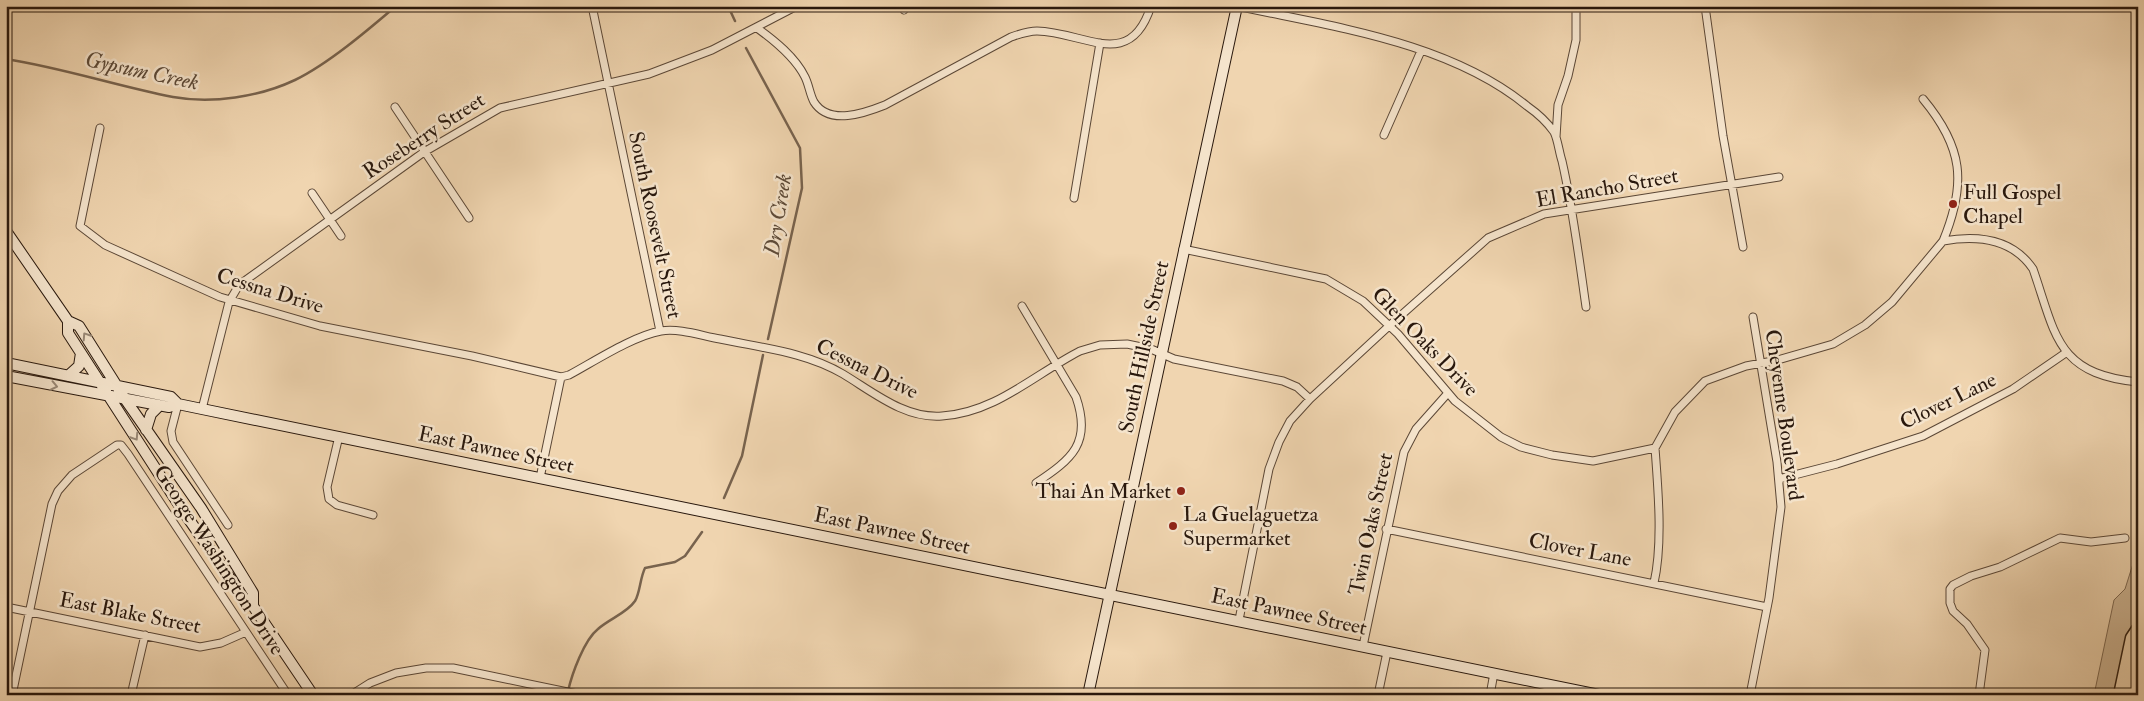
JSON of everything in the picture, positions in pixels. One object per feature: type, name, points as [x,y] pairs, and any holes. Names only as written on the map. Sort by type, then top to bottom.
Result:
[{"type":"highway","points":[[2120,695],[2132,638],[2138,629]]},
{"type":"highway","points":[[2129,695],[2138,655]]},
{"type":"main road","name":"South Hillside Street","points":[[1088,695],[1183,248],[1237,6]]},
{"type":"main road","points":[[6,231],[68,321],[79,326],[116,386],[201,508],[253,593],[253,606]]},
{"type":"main road","points":[[68,321],[68,333],[108,396],[242,596],[253,606],[313,695]]},
{"type":"main road","points":[[68,376],[79,366],[81,353]]},
{"type":"main road","name":"East Pawnee Street","points":[[6,363],[171,397],[178,404]]},
{"type":"main road","name":"East Pawnee Street","points":[[6,376],[159,406],[169,407],[178,404],[339,436],[1600,695]]},
{"type":"main road","points":[[146,430],[151,414],[159,406]]},
{"type":"street","name":"South Roosevelt Street","points":[[561,377],[569,375],[642,336],[660,331],[592,6]]},
{"type":"street","name":"Roseberry Street","points":[[202,409],[231,300],[239,285],[424,152],[500,108],[648,74],[712,50],[797,6]]},
{"type":"street","points":[[757,28],[789,55],[805,77],[814,103],[827,114],[864,114],[885,105],[1011,37],[1027,32],[1060,34],[1109,44],[1130,40],[1147,20],[1151,6]]},
{"type":"street","points":[[1237,6],[1363,33],[1421,51],[1463,67],[1494,82],[1543,119],[1555,134],[1572,210],[1586,307]]},
{"type":"street","points":[[1556,140],[1558,105],[1568,76],[1576,40],[1576,6]]},
{"type":"street","points":[[1705,6],[1743,247]]},
{"type":"street","points":[[1074,198],[1100,43]]},
{"type":"street","points":[[1384,135],[1421,51]]},
{"type":"street","points":[[1654,583],[1658,557],[1658,484],[1655,448],[1675,412],[1705,381],[1746,366],[1833,344],[1865,325],[1892,302],[1944,241],[1954,216],[1958,185],[1955,150],[1938,118],[1923,99]]},
{"type":"street","points":[[395,107],[469,218]]},
{"type":"street","name":"Cessna Drive","points":[[100,128],[80,226],[105,245],[231,300],[320,326],[472,356],[561,377]]},
{"type":"street","name":"El Rancho Street","points":[[1239,620],[1269,469],[1278,442],[1286,428],[1310,399],[1488,238],[1544,214],[1779,177]]},
{"type":"street","points":[[312,193],[342,236]]},
{"type":"street","points":[[1944,241],[1964,238],[1996,241],[2026,258],[2033,269],[2053,330],[2075,361],[2094,373],[2108,378],[2138,382]]},
{"type":"street","name":"Glen Oaks Drive","points":[[1183,248],[1326,279],[1363,301],[1389,326],[1455,402],[1501,437],[1521,447],[1552,456],[1593,461],[1655,448]]},
{"type":"street","points":[[1022,306],[1076,398],[1081,413],[1082,429],[1077,446],[1064,464],[1036,483]]},
{"type":"street","name":"Cheyenne Boulevard","points":[[1750,695],[1767,607],[1780,507],[1778,462],[1753,317]]},
{"type":"street","name":"Cessna Drive","points":[[660,331],[672,330],[806,357],[841,372],[894,405],[927,416],[940,416],[977,410],[1002,398],[1080,351],[1106,344],[1127,344],[1151,349],[1182,361],[1282,380],[1297,387],[1310,399]]},
{"type":"street","name":"Clover Lane","points":[[1779,479],[1837,464],[1923,436],[2013,389],[2067,352]]},
{"type":"street","points":[[540,478],[561,377]]},
{"type":"street","name":"Twin Oaks Street","points":[[1363,646],[1402,460],[1409,440],[1416,429],[1448,394]]},
{"type":"street","points":[[178,404],[171,431],[173,442],[228,524]]},
{"type":"street","points":[[339,436],[327,487],[329,499],[337,505],[373,514]]},
{"type":"street","name":"George Washington Drive","points":[[29,611],[49,517],[58,492],[80,469],[113,446],[121,445],[288,695]]},
{"type":"street","name":"Clover Lane","points":[[1386,529],[1767,607]]},
{"type":"street","points":[[1979,695],[1985,650],[1967,624],[1953,611],[1950,603],[1950,589],[1953,585],[1971,576],[2000,567],[2060,538],[2092,542],[2126,538]]},
{"type":"street","name":"East Blake Street","points":[[6,607],[200,646],[211,646],[230,641],[246,632]]},
{"type":"street","points":[[12,695],[29,611]]},
{"type":"street","points":[[131,695],[145,635]]},
{"type":"street","points":[[1378,695],[1387,652]]},
{"type":"street","points":[[351,695],[370,684],[396,673],[426,668],[453,668],[582,695]]},
{"type":"street","points":[[1490,695],[1494,673]]},
{"type":"shaded area","points":[[2138,548],[2138,623],[2116,695],[2094,695],[2114,600],[2125,589]]},
{"type":"waterway","name":"Gypsum Creek","points":[[6,59],[48,67],[173,97],[203,100],[235,98],[281,86],[308,73],[347,46],[396,6]]},
{"type":"waterway","name":"Dry Creek","points":[[728,6],[735,21]]},
{"type":"waterway","name":"Dry Creek","points":[[746,48],[800,148],[802,188],[768,339]]},
{"type":"waterway","name":"Dry Creek","points":[[724,498],[742,456],[763,355]]},
{"type":"waterway","name":"Dry Creek","points":[[568,691],[583,649],[588,641],[598,629],[632,605],[638,594],[645,568],[675,562],[685,556],[702,532]]},
{"type":"place","name":"Full Gospel Chapel","points":[[1953,204]]},
{"type":"place","name":"Thai An Market","points":[[1181,491]]},
{"type":"place","name":"La Guelaguetza Supermarket","points":[[1173,526]]}]
